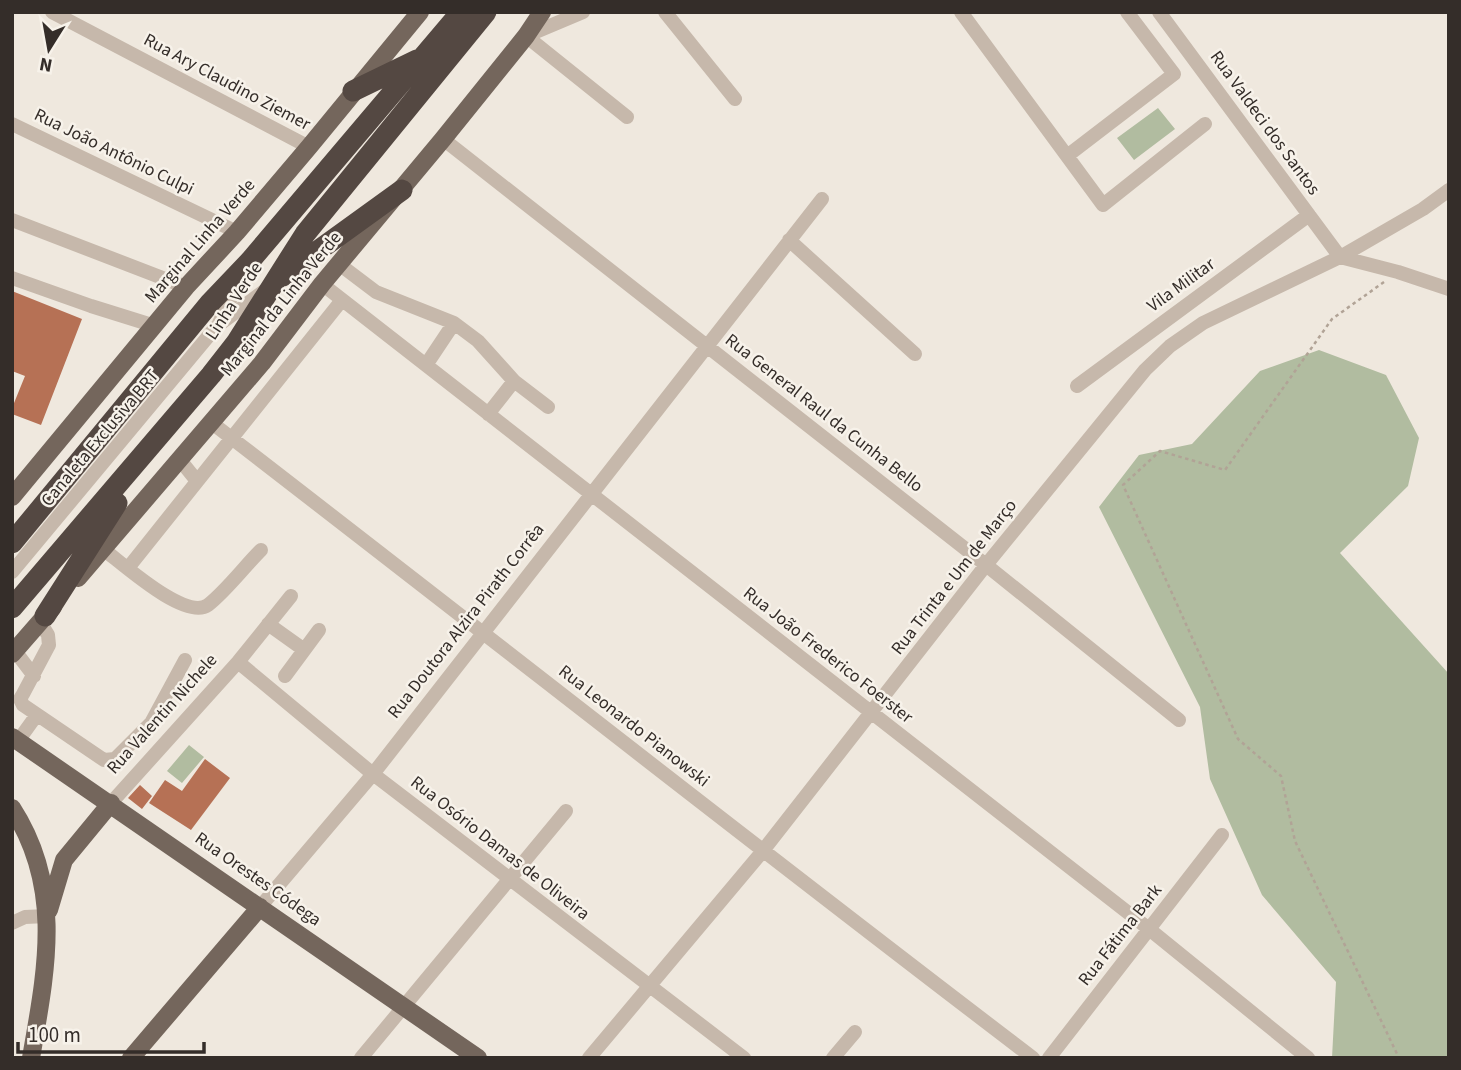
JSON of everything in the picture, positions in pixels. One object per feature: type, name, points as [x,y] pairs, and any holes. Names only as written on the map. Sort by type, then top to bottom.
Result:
[{"type":"highway","name":"Linha Verde","points":[[12,543],[210,303],[250,261],[461,12]]},
{"type":"highway","name":"Linha Verde","points":[[12,608],[211,375],[236,342],[305,234],[486,12]]},
{"type":"highway","points":[[353,91],[425,56]]},
{"type":"highway","points":[[270,285],[402,190]]},
{"type":"highway","points":[[42,619],[108,514],[153,458],[172,420]]},
{"type":"highway","points":[[12,536],[53,495]]},
{"type":"main road","name":"Marginal Linha Verde","points":[[12,497],[420,12]]},
{"type":"main road","name":"Marginal da Linha Verde","points":[[42,619],[212,423],[322,284],[526,36],[542,12]]},
{"type":"main road","points":[[14,652],[42,619]]},
{"type":"main road","name":"Rua Orestes Códega","points":[[15,739],[478,1058]]},
{"type":"main road","name":"Rua Valentin Nichele","points":[[47,916],[64,860],[111,803]]},
{"type":"main road","points":[[12,808],[35,857],[47,916],[44,983],[32,1057]]},
{"type":"main road","points":[[35,857],[64,860]]},
{"type":"main road","name":"Rua Doutora Alzira Pirath Corrêa","points":[[131,1058],[260,906]]},
{"type":"street","name":"Rua Ary Claudino Ziemer","points":[[52,12],[309,147]]},
{"type":"street","points":[[583,12],[526,36],[627,117]]},
{"type":"street","points":[[665,12],[735,99]]},
{"type":"street","points":[[961,12],[1103,205],[1205,124]]},
{"type":"street","points":[[1067,156],[1174,74],[1127,12]]},
{"type":"street","name":"Rua Valdeci dos Santos","points":[[1159,12],[1340,257]]},
{"type":"street","name":"Rua João Antônio Culpi","points":[[12,124],[237,232]]},
{"type":"street","name":"Rua General Raul da Cunha Bello","points":[[443,139],[1179,720]]},
{"type":"street","name":"Rua Trinta e Um de Março","points":[[589,1058],[762,852],[986,565],[1145,370],[1170,346],[1203,323],[1340,257],[1423,209],[1449,190]]},
{"type":"street","name":"Rua Doutora Alzira Pirath Corrêa","points":[[260,906],[373,774],[822,199]]},
{"type":"street","name":"Vila Militar","points":[[1077,386],[1309,215]]},
{"type":"street","points":[[12,220],[186,287]]},
{"type":"street","points":[[789,240],[915,354]]},
{"type":"street","points":[[1340,257],[1449,289]]},
{"type":"street","name":"Canaleta Exclusiva BRT","points":[[216,327],[250,261]]},
{"type":"street","points":[[340,264],[376,292],[454,323],[478,341],[514,381],[548,407]]},
{"type":"street","points":[[12,278],[155,326]]},
{"type":"street","name":"Rua João Frederico Foerster","points":[[322,284],[1149,929],[1308,1058]]},
{"type":"street","name":"Canaleta Exclusiva BRT","points":[[12,572],[216,327],[270,285]]},
{"type":"street","points":[[128,568],[342,300]]},
{"type":"street","points":[[426,365],[454,323]]},
{"type":"street","points":[[284,334],[302,349]]},
{"type":"street","points":[[488,414],[514,381]]},
{"type":"street","name":"Rua Leonardo Pianowski","points":[[212,423],[484,632],[762,852],[1033,1058]]},
{"type":"street","points":[[180,460],[197,481]]},
{"type":"street","points":[[103,549],[175,602],[190,608],[206,607],[261,551]]},
{"type":"street","name":"Rua Valentin Nichele","points":[[111,803],[238,662],[291,596]]},
{"type":"street","points":[[42,619],[49,645],[20,699],[36,716],[104,760],[115,759],[151,723],[185,660]]},
{"type":"street","points":[[268,624],[303,649]]},
{"type":"street","points":[[285,676],[319,630]]},
{"type":"street","points":[[14,652],[34,676]]},
{"type":"street","name":"Rua Osório Damas de Oliveira","points":[[238,662],[373,774],[744,1058]]},
{"type":"street","points":[[15,739],[36,716]]},
{"type":"street","points":[[361,1058],[566,811]]},
{"type":"street","name":"Rua Fátima Bark","points":[[1049,1058],[1222,835]]},
{"type":"street","points":[[12,922],[47,916]]},
{"type":"street","points":[[833,1058],[855,1032]]},
{"type":"path","points":[[1398,272],[1332,319],[1225,470],[1160,452],[1123,485],[1238,739],[1281,776],[1295,841],[1399,1058]]},
{"type":"green space","points":[[1158,108],[1175,129],[1134,160],[1117,138]]},
{"type":"green space","points":[[1319,350],[1386,375],[1419,438],[1408,486],[1340,553],[1449,674],[1449,1058],[1332,1058],[1336,982],[1262,895],[1210,779],[1200,707],[1099,507],[1139,455],[1192,444],[1260,371]]},
{"type":"green space","points":[[189,745],[204,757],[182,783],[167,771]]},
{"type":"building","points":[[12,291],[82,319],[41,425],[12,414],[25,376],[12,371]]},
{"type":"building","points":[[205,759],[230,778],[191,830],[149,803],[165,780],[182,791]]},
{"type":"building","points":[[140,785],[152,796],[142,809],[128,798]]}]
